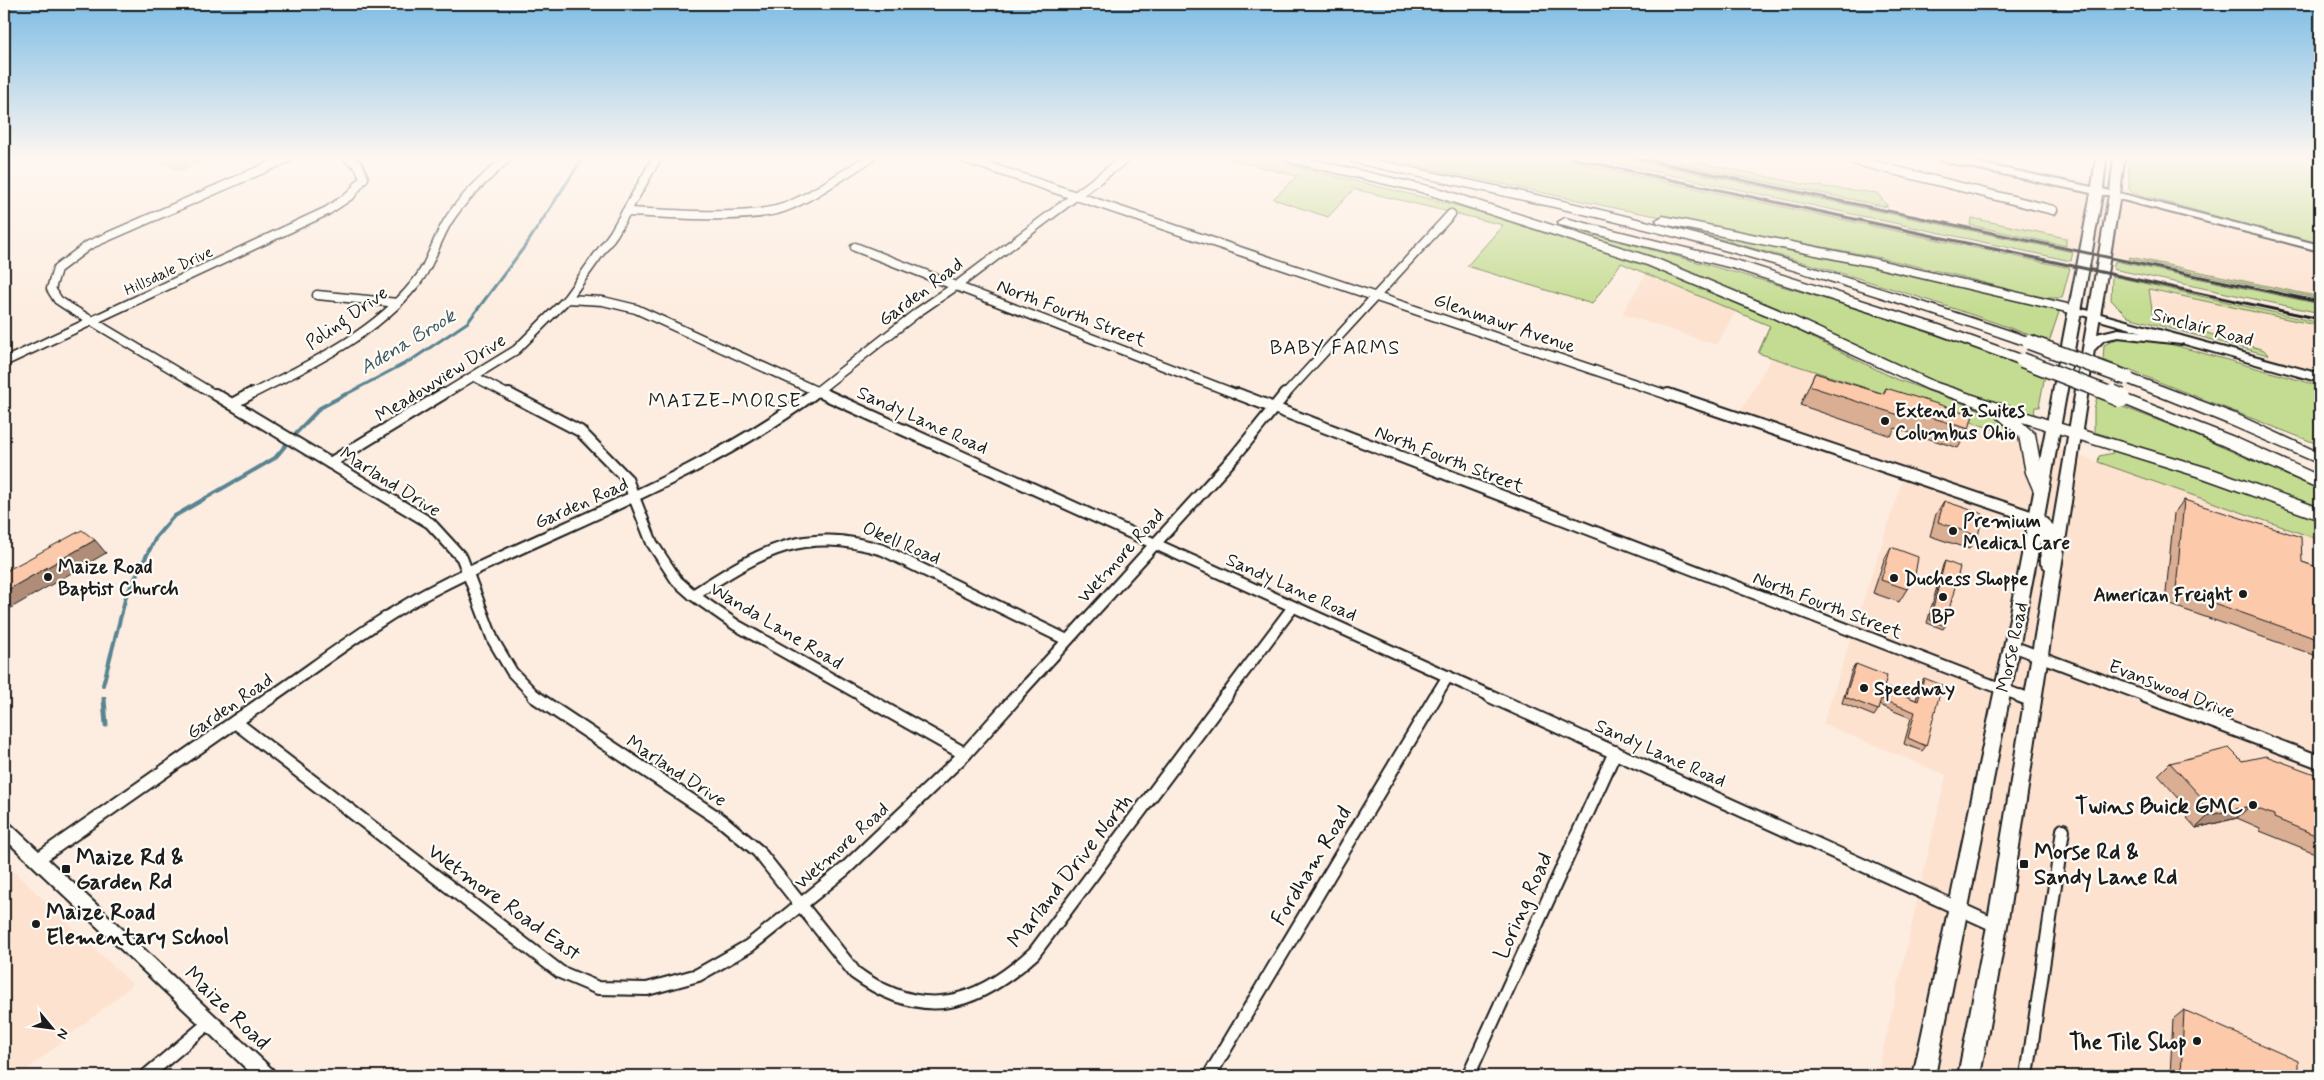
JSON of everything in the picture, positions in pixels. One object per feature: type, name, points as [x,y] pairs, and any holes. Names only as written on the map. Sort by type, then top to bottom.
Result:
[{"type":"highway","points":[[1484,208],[1652,262],[1774,313],[1932,386],[2052,427],[2209,474],[2320,514]]},
{"type":"highway","points":[[1502,208],[1737,265],[1934,328],[2121,398],[2228,441],[2320,483]]},
{"type":"highway","points":[[1569,208],[1744,251],[1932,309],[2030,342],[2126,378],[2232,420],[2320,459]]},
{"type":"highway","points":[[1591,208],[1838,254],[1966,282],[2076,310]]},
{"type":"highway","points":[[2126,378],[2207,406],[2320,452]]},
{"type":"highway","points":[[1976,401],[2010,420],[2027,434],[2034,473],[2041,490]]},
{"type":"main road","name":"Morse Road","points":[[1924,1076],[2012,646],[2094,208]]},
{"type":"main road","name":"Morse Road","points":[[1969,1076],[1997,926],[2088,349],[2096,315],[2113,208]]},
{"type":"main road","points":[[2167,208],[2320,248]]},
{"type":"main road","name":"Sinclair Road","points":[[2076,310],[2320,378]]},
{"type":"main road","points":[[2088,349],[2100,337],[2118,333],[2181,340]]},
{"type":"main road","points":[[2036,518],[2046,526],[2051,586]]},
{"type":"street","name":"Marland Drive","points":[[170,208],[106,236],[62,264],[54,275],[50,289],[58,300],[430,523],[462,558],[493,640],[512,672],[531,694],[722,820],[758,851],[800,905]]},
{"type":"street","name":"Hillsdale Drive","points":[[4,362],[329,208]]},
{"type":"street","name":"Poling Drive","points":[[232,404],[338,346],[398,303],[419,278],[449,219],[457,208]]},
{"type":"street","name":"Meadowview Drive","points":[[330,463],[475,377],[516,350],[567,299],[628,208]]},
{"type":"street","points":[[626,212],[745,214],[781,208]]},
{"type":"street","name":"Garden Road","points":[[38,859],[379,622],[440,586],[635,497],[772,425],[918,312],[1059,208]]},
{"type":"street","name":"Glenmawr Avenue","points":[[1113,208],[2036,518]]},
{"type":"street","points":[[2047,208],[2053,210]]},
{"type":"street","name":"Wetmore Road","points":[[800,905],[845,869],[965,754],[1153,544],[1236,456],[1274,408],[1450,214]]},
{"type":"street","name":"North Fourth Street","points":[[855,247],[2033,702]]},
{"type":"street","points":[[317,295],[398,303]]},
{"type":"street","name":"Sandy Lane Road","points":[[567,299],[625,305],[1997,926]]},
{"type":"street","name":"Wanda Lane Road","points":[[475,377],[580,431],[627,479],[652,543],[677,581],[693,595],[736,625],[965,754]]},
{"type":"street","name":"Okell Road","points":[[693,595],[767,551],[789,543],[818,538],[842,538],[865,542],[883,550],[1067,640]]},
{"type":"street","name":"Marland Drive North","points":[[800,905],[855,973],[868,984],[886,994],[926,1002],[951,1002],[979,993],[1010,975],[1034,953],[1293,607]]},
{"type":"street","name":"Evanswood Drive","points":[[2012,646],[2320,762]]},
{"type":"street","name":"Fordham Road","points":[[1209,1076],[1448,676]]},
{"type":"street","name":"Wetmore Road East","points":[[235,722],[560,972],[598,988],[647,989],[698,975],[749,946],[800,905]]},
{"type":"street","name":"Loring Road","points":[[1468,1076],[1615,752]]},
{"type":"street","name":"Maize Road","points":[[4,828],[267,1076]]},
{"type":"street","points":[[2027,1076],[2063,830]]},
{"type":"street","points":[[146,1076],[210,1022]]},
{"type":"shaded area","points":[[1894,208],[2188,208],[2320,245],[2320,297],[2147,260],[2131,257],[2129,259],[2066,246],[2066,238],[1972,219],[1970,225]]},
{"type":"shaded area","points":[[1646,273],[1736,311],[1717,345],[1622,314]]},
{"type":"shaded area","points":[[2149,289],[2320,326],[2320,386],[2268,371],[2268,355],[2264,350],[2153,317]]},
{"type":"shaded area","points":[[1772,357],[2130,472],[2320,540],[2320,1076],[1877,1076],[1946,775],[1823,724],[1904,475],[1736,419]]},
{"type":"shaded area","name":"Maize Road Elementary School","points":[[4,862],[133,985],[19,1076],[4,1076]]},
{"type":"green space","points":[[1302,208],[1336,208],[1328,217]]},
{"type":"green space","points":[[1434,208],[1467,208],[1533,227],[1661,269],[1733,299],[1896,379],[1984,411],[2005,422],[2024,439],[1758,353],[1770,326],[1621,263],[1592,304],[1467,266],[1503,225]]},
{"type":"green space","points":[[1616,208],[1790,208],[2070,268],[2062,298],[2041,298],[1882,258]]},
{"type":"green space","points":[[1826,208],[1865,208],[2073,252],[2071,261]]},
{"type":"green space","points":[[2188,208],[2320,208],[2320,245]]},
{"type":"green space","points":[[1972,218],[2066,238],[2066,246],[1970,225]]},
{"type":"green space","points":[[1670,224],[1863,261],[2053,307],[2059,312],[2049,342],[1908,294],[1813,265],[1670,226]]},
{"type":"green space","points":[[1554,225],[1741,274],[1863,311],[1985,352],[2045,375],[2039,407],[2035,407],[2034,415],[1934,382],[1708,280]]},
{"type":"green space","points":[[2130,257],[2320,297],[2320,299],[2129,259]]},
{"type":"green space","points":[[2115,261],[2320,304],[2320,313],[2113,269]]},
{"type":"green space","points":[[2112,276],[2320,323],[2320,326],[2149,289],[2153,317],[2264,350],[2268,355],[2128,317],[2111,300]]},
{"type":"green space","points":[[2118,338],[2156,340],[2320,386],[2320,445],[2103,360],[2104,345]]},
{"type":"green space","points":[[2097,397],[2183,430],[2320,490],[2320,508],[2107,439],[2108,436],[2094,432],[2094,409]]},
{"type":"green space","points":[[2111,450],[2133,455],[2320,518],[2320,540],[2098,462],[2099,456],[2113,453]]},
{"type":"building","points":[[1815,373],[1884,394],[1886,388],[1973,415],[1969,429],[1904,409],[1902,416],[1809,386]]},
{"type":"building","name":"American Freight","points":[[2184,500],[2301,537],[2302,562],[2320,568],[2320,640],[2176,590]]},
{"type":"building","points":[[1944,501],[1983,514],[1978,536],[1938,522]]},
{"type":"building","points":[[82,530],[95,540],[4,592],[4,572]]},
{"type":"building","points":[[1891,547],[1918,557],[1915,575],[1907,589],[1881,580]]},
{"type":"building","name":"BP","points":[[1945,561],[1960,567],[1945,626],[1930,620]]},
{"type":"building","points":[[1856,664],[1887,676],[1884,687],[1918,701],[1924,678],[1942,685],[1926,746],[1908,738],[1915,712],[1881,699],[1878,710],[1845,697]]},
{"type":"building","name":"Twins Buick GMC","points":[[2229,748],[2242,761],[2266,756],[2320,776],[2320,837],[2250,806],[2209,815],[2200,805],[2203,804],[2199,800],[2203,799],[2170,763]]},
{"type":"building","name":"The Tile Shop","points":[[2184,1010],[2298,1061],[2298,1076],[2181,1076]]},
{"type":"waterway","name":"Adena Brook","points":[[343,396],[413,359],[468,322],[528,242],[550,208]]},
{"type":"waterway","name":"Adena Brook","points":[[296,433],[320,408],[346,394]]},
{"type":"waterway","name":"Adena Brook","points":[[103,685],[126,596],[156,537],[173,517],[275,458],[285,446]]},
{"type":"waterway","name":"Adena Brook","points":[[104,699],[106,725]]},
{"type":"railway","points":[[1805,208],[2320,319]]},
{"type":"railway","points":[[1876,208],[2320,302]]},
{"type":"place","name":"Extend a Suites Columbus Ohio","points":[[1885,421]]},
{"type":"place","name":"Premium Medical Care","points":[[1953,531]]},
{"type":"place","name":"Maize Road Baptist Church","points":[[48,577]]},
{"type":"place","name":"Duchess Shoppe","points":[[1894,578]]},
{"type":"place","name":"American Freight","points":[[2243,594]]},
{"type":"place","name":"BP","points":[[1943,597]]},
{"type":"place","name":"Speedway","points":[[1864,688]]},
{"type":"place","name":"Twins Buick GMC","points":[[2253,805]]},
{"type":"place","name":"Morse Rd & Sandy Lane Rd","points":[[2024,864]]},
{"type":"place","name":"Maize Rd & Garden Rd","points":[[66,869]]},
{"type":"place","name":"Maize Road Elementary School","points":[[36,924]]},
{"type":"place","name":"The Tile Shop","points":[[2197,1041]]},
{"type":"district","name":"BABY FARMS","points":[[1335,347]]},
{"type":"district","name":"MAIZE-MORSE","points":[[725,400]]}]
